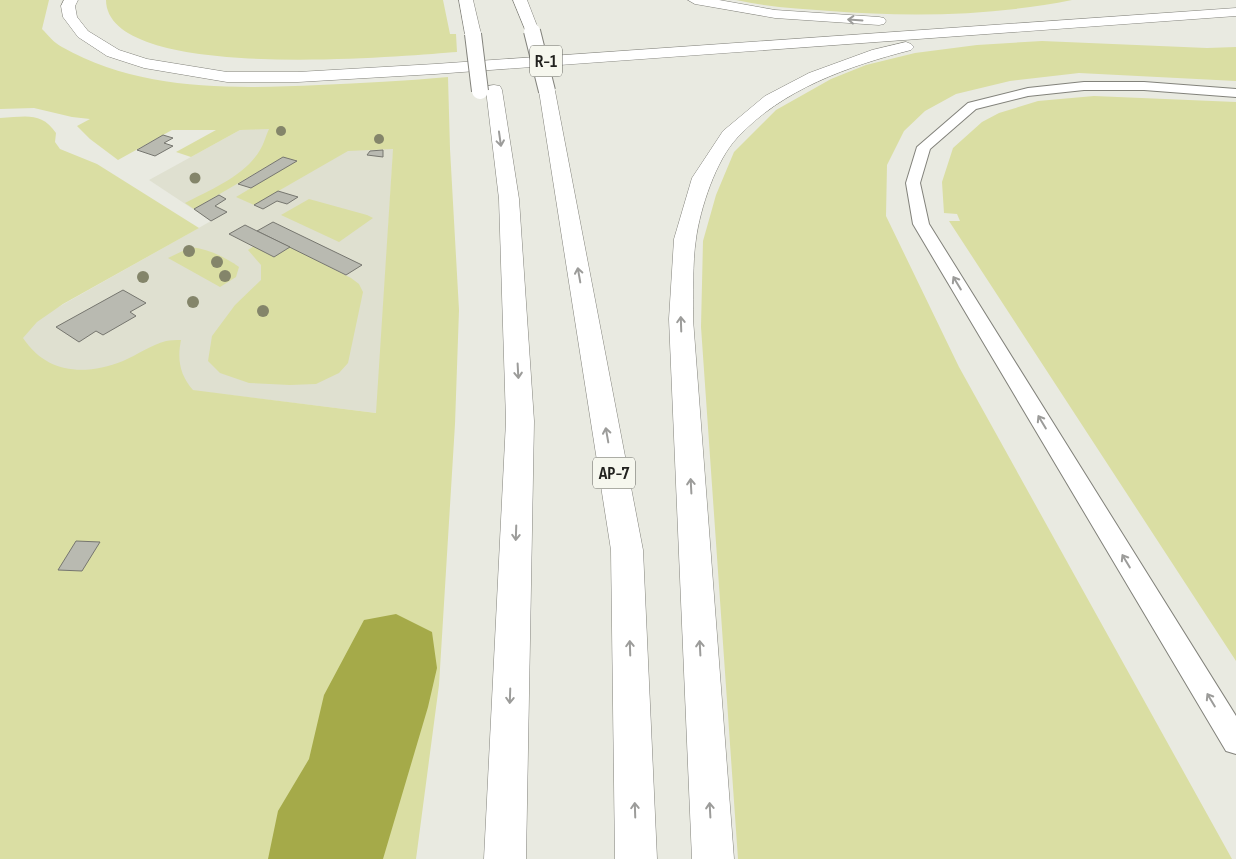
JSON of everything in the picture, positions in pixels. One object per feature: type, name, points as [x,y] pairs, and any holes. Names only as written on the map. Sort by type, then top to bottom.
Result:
[{"type":"highway","name":"R-1","points":[[71,0],[68,6],[70,17],[83,34],[113,52],[144,63],[227,77],[298,77],[435,69],[1025,26],[1050,21],[1236,12]]},
{"type":"highway","points":[[466,0],[480,33]]},
{"type":"highway","points":[[481,0],[480,33],[487,91],[495,245],[516,322],[520,421],[504,859]]},
{"type":"highway","name":"AP-7","points":[[520,0],[532,31],[547,91],[627,550],[636,859]]},
{"type":"highway","points":[[695,0],[775,14],[866,21],[919,22],[1050,21],[1236,4]]},
{"type":"highway","points":[[86,16],[97,30],[123,49],[155,58],[200,68],[298,72],[1050,21]]},
{"type":"highway","points":[[713,859],[681,319],[685,239],[702,178],[729,135],[771,100],[815,76],[878,53],[924,42],[1038,29],[1050,21]]},
{"type":"lane","points":[[1236,93],[1144,86],[1084,86],[1028,92],[972,106],[924,147],[913,183],[921,224],[1236,742]]},
{"type":"shaded area","points":[[395,121],[377,413],[0,367],[0,340],[211,221],[149,180],[240,130]]},
{"type":"green space","points":[[0,0],[49,0],[42,29],[56,43],[92,61],[123,72],[154,79],[187,84],[253,87],[400,81],[448,77],[459,310],[455,424],[439,685],[416,859],[0,859],[0,118],[32,117],[44,121],[56,133],[55,142],[60,149],[97,164],[199,228],[63,304],[37,322],[23,338],[43,359],[68,369],[95,369],[123,361],[160,343],[169,340],[181,340],[179,354],[182,373],[193,390],[376,413],[393,149],[348,151],[254,205],[236,197],[296,161],[283,157],[194,209],[185,203],[236,175],[260,150],[269,129],[240,130],[191,157],[176,152],[216,130],[172,130],[118,160],[90,139],[77,126],[90,119],[72,117],[34,108],[0,109]]},
{"type":"green space","points":[[106,0],[443,0],[450,34],[456,34],[457,52],[322,59],[261,59],[203,54],[154,44],[119,27]]},
{"type":"green space","points":[[736,0],[1072,0],[982,12],[890,14],[771,6]]},
{"type":"green space","points":[[1042,41],[1207,48],[1236,47],[1236,81],[1079,73],[1010,81],[956,94],[925,111],[904,131],[887,165],[886,216],[959,367],[1232,859],[738,859],[701,327],[703,241],[716,195],[734,152],[776,110],[831,79],[866,65],[915,53],[977,45]]},
{"type":"green space","points":[[1094,96],[1236,102],[1236,661],[949,221],[960,221],[957,214],[944,213],[942,182],[953,148],[982,122],[999,113],[1038,101]]},
{"type":"green space","points":[[309,199],[373,218],[339,242],[281,215]]},
{"type":"green space","points":[[254,246],[274,257],[290,247],[351,278],[359,284],[363,292],[348,363],[339,373],[316,384],[249,383],[220,373],[208,361],[212,336],[235,305],[261,280],[261,265],[248,250]]},
{"type":"green space","points":[[191,247],[210,252],[234,263],[239,267],[236,277],[220,287],[168,258]]},
{"type":"green space","points":[[396,614],[432,632],[437,668],[428,707],[383,859],[268,859],[278,811],[309,759],[324,695],[364,620]]},
{"type":"building","points":[[163,135],[173,138],[164,143],[173,146],[155,156],[137,150]]},
{"type":"building","points":[[383,150],[383,157],[367,155],[370,151]]},
{"type":"building","points":[[283,157],[297,161],[251,188],[238,184]]},
{"type":"building","points":[[278,191],[298,197],[287,204],[277,201],[263,209],[254,205]]},
{"type":"building","points":[[219,195],[226,199],[215,206],[227,212],[211,221],[194,209]]},
{"type":"building","points":[[273,222],[362,265],[346,275],[257,231]]},
{"type":"building","points":[[245,225],[290,247],[274,257],[229,234]]},
{"type":"building","points":[[123,290],[146,303],[130,312],[136,316],[103,335],[96,331],[79,342],[56,327]]},
{"type":"building","points":[[76,541],[100,542],[82,571],[58,570]]}]
